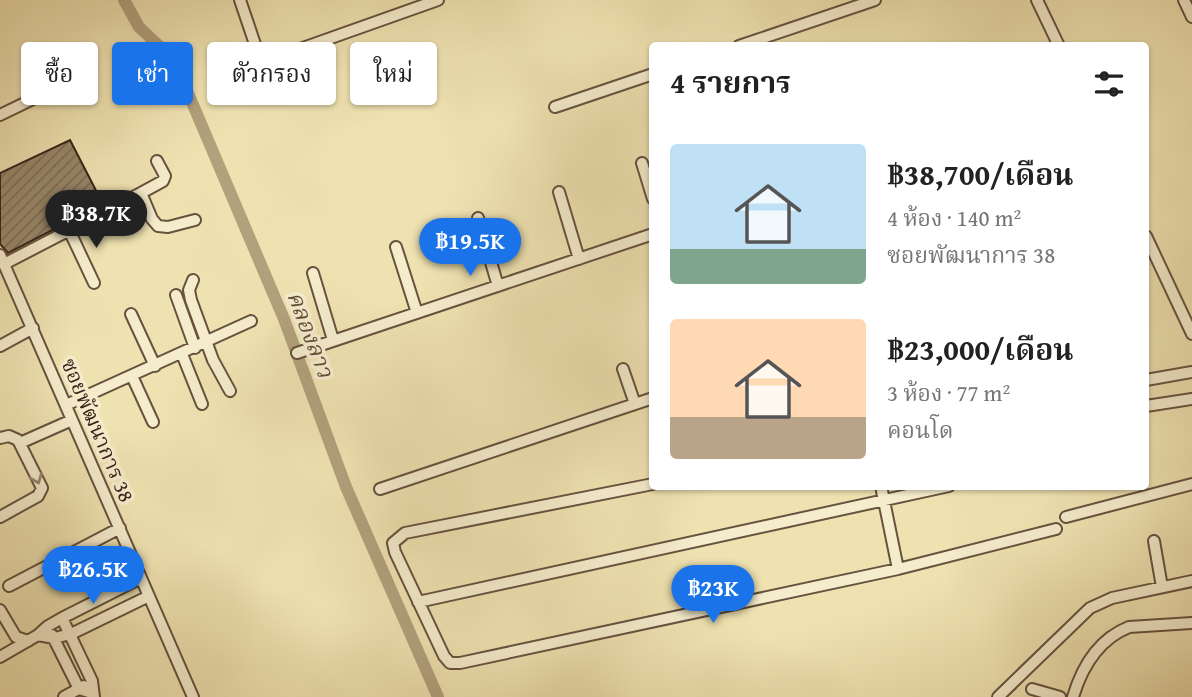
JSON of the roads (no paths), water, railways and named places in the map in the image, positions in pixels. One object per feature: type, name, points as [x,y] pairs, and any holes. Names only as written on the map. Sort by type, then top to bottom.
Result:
[{"type":"street","points":[[240,0],[259,56],[266,61],[438,0]]},
{"type":"street","points":[[751,42],[875,0]]},
{"type":"street","points":[[1037,0],[1057,42]]},
{"type":"street","points":[[1184,0],[1192,17]]},
{"type":"street","points":[[555,107],[649,75]]},
{"type":"street","points":[[0,115],[21,105]]},
{"type":"street","points":[[2,260],[70,232],[163,181],[165,176],[158,160]]},
{"type":"street","points":[[642,163],[649,186]]},
{"type":"street","points":[[559,192],[579,258]]},
{"type":"street","points":[[141,193],[152,219],[158,226],[168,227],[195,220]]},
{"type":"street","points":[[478,218],[498,286]]},
{"type":"street","points":[[70,232],[94,283]]},
{"type":"street","points":[[297,352],[649,235]]},
{"type":"street","points":[[1149,242],[1192,334]]},
{"type":"street","points":[[396,247],[416,313]]},
{"type":"street","name":"ซอยพัฒนาการ 38","points":[[2,260],[193,697]]},
{"type":"street","points":[[313,273],[333,340]]},
{"type":"street","points":[[192,280],[190,294],[200,345]]},
{"type":"street","points":[[176,295],[200,345],[230,391]]},
{"type":"street","points":[[131,314],[155,366]]},
{"type":"street","points":[[66,405],[251,321]]},
{"type":"street","points":[[0,346],[33,328]]},
{"type":"street","points":[[182,354],[202,404]]},
{"type":"street","points":[[623,369],[635,404]]},
{"type":"street","points":[[1149,379],[1192,372]]},
{"type":"street","points":[[132,376],[153,422]]},
{"type":"street","points":[[380,489],[649,399]]},
{"type":"street","points":[[1149,406],[1192,399]]},
{"type":"street","points":[[20,443],[72,420]]},
{"type":"street","points":[[0,438],[11,436],[20,443],[42,491],[38,496],[0,517]]},
{"type":"street","points":[[1066,517],[1192,484]]},
{"type":"street","points":[[649,485],[405,533],[393,543],[395,552],[443,656],[450,663],[460,663],[898,569],[1056,530]]},
{"type":"street","points":[[882,490],[898,569]]},
{"type":"street","points":[[418,602],[932,490]]},
{"type":"street","points":[[9,586],[120,528]]},
{"type":"street","points":[[1154,541],[1162,587]]},
{"type":"street","points":[[0,657],[62,618],[141,578]]},
{"type":"street","points":[[998,697],[1090,608],[1112,598],[1192,581]]},
{"type":"street","points":[[0,610],[16,637],[54,638],[71,635],[149,596]]},
{"type":"street","points":[[62,618],[93,690],[79,689],[64,697]]},
{"type":"street","points":[[1073,697],[1086,664],[1121,630],[1129,626],[1192,623]]},
{"type":"street","points":[[48,626],[79,689]]},
{"type":"street","points":[[1032,689],[1060,697]]},
{"type":"waterway","name":"คลองลาว","points":[[124,0],[139,27],[174,60],[284,319],[346,487],[438,697]]}]
